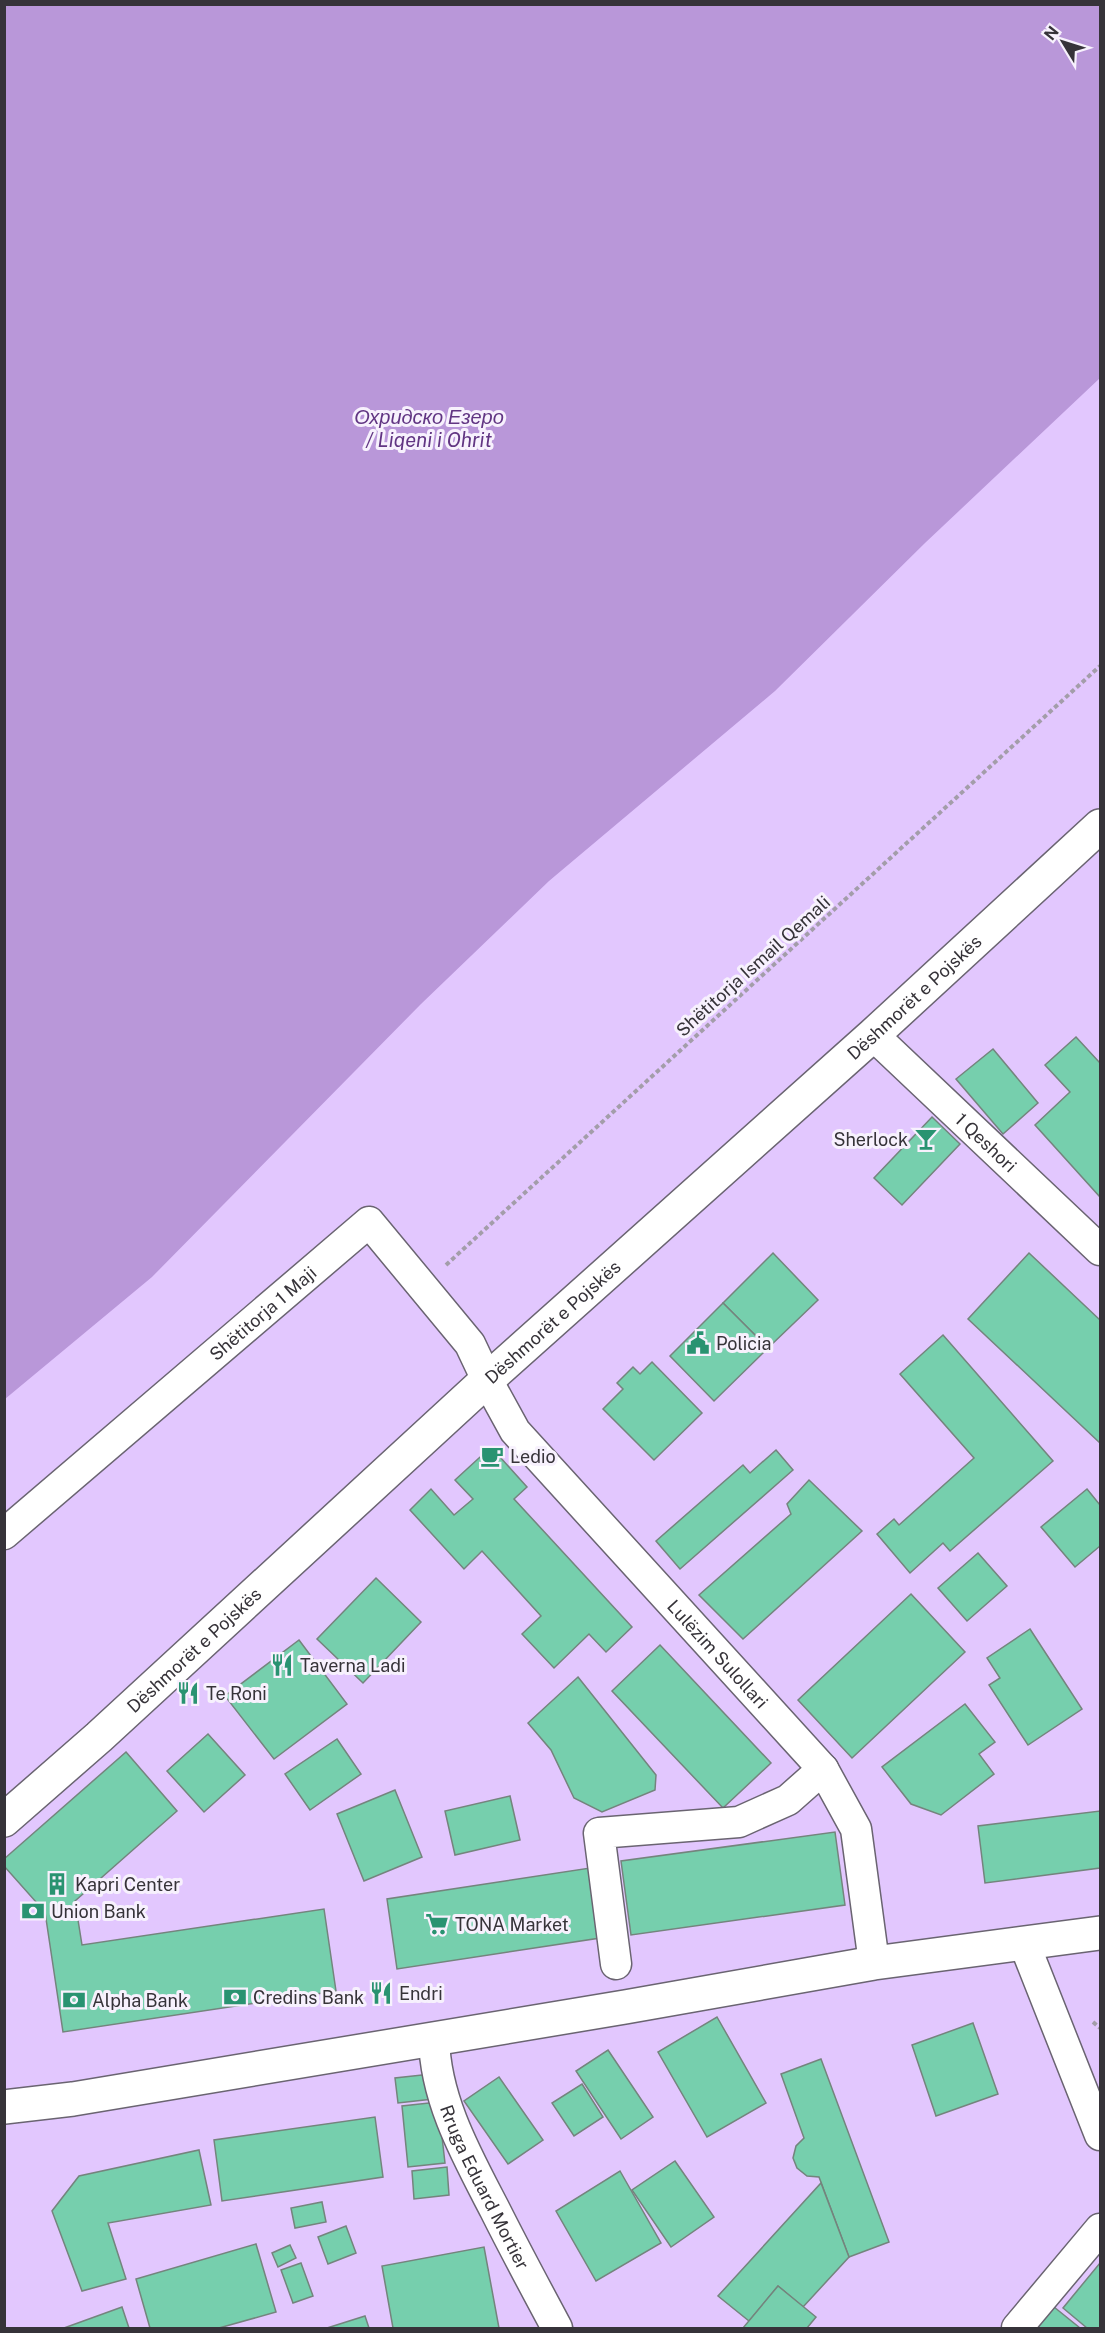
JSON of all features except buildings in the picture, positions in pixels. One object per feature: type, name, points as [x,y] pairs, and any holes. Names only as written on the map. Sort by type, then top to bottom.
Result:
[{"type":"street","name":"Dëshmorët e Pojskës","points":[[4,1820],[99,1737],[487,1380],[873,1035],[1101,826]]},
{"type":"street","name":"1 Qeshori","points":[[873,1035],[1101,1250]]},
{"type":"street","name":"Shëtitorja 1 Maji","points":[[4,1534],[369,1222],[471,1344],[487,1380]]},
{"type":"street","name":"Lulëzim Sulollari","points":[[487,1380],[515,1431],[823,1769],[856,1829],[874,1963]]},
{"type":"street","points":[[616,1964],[599,1833],[739,1821],[788,1800],[823,1769]]},
{"type":"street","points":[[4,2107],[73,2099],[874,1963],[1101,1933]]},
{"type":"street","points":[[1024,1943],[1101,2134]]},
{"type":"street","name":"Rruga Eduard Mortier","points":[[434,2038],[439,2084],[465,2153],[557,2328]]},
{"type":"street","points":[[1017,2328],[1101,2229]]},
{"type":"path","name":"Shëtitorja Ismail Qemali","points":[[423,1286],[1101,666]]},
{"type":"shaded area","points":[[5,5],[1100,5],[1100,2328],[5,2328]]},
{"type":"water","name":"Охридско Езеро / Liqeni i Ohrit","points":[[5,4],[1100,5],[1100,378],[925,543],[775,691],[549,881],[421,1004],[152,1277],[5,1399]]},
{"type":"place","name":"Sherlock","points":[[926,1139]]},
{"type":"place","name":"Policia","points":[[698,1343]]},
{"type":"place","name":"Ledio","points":[[492,1456]]},
{"type":"place","name":"Taverna Ladi","points":[[282,1665]]},
{"type":"place","name":"Te Roni","points":[[188,1693]]},
{"type":"place","name":"Kapri Center","points":[[57,1884]]},
{"type":"place","name":"Union Bank","points":[[33,1911]]},
{"type":"place","name":"TONA Market","points":[[437,1924]]},
{"type":"place","name":"Endri","points":[[381,1993]]},
{"type":"place","name":"Credins Bank","points":[[235,1997]]},
{"type":"place","name":"Alpha Bank","points":[[74,2000]]}]
